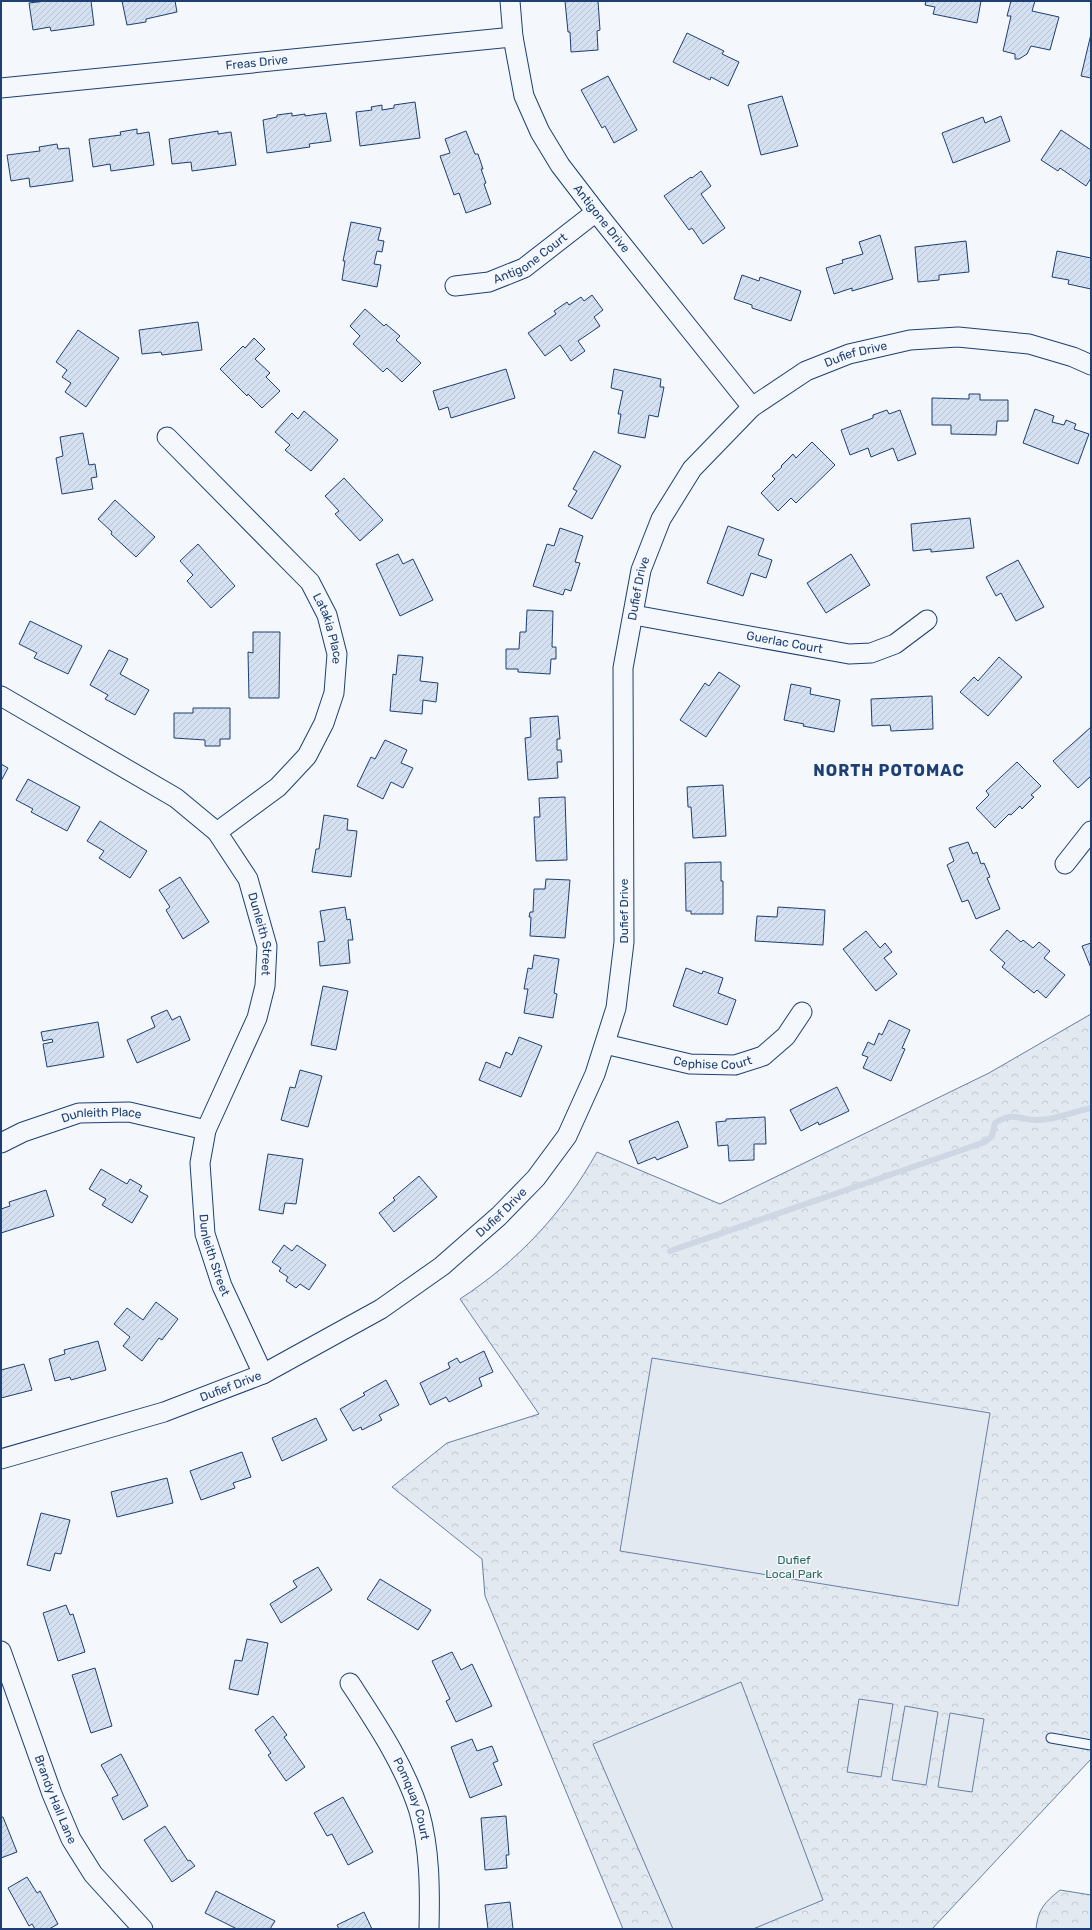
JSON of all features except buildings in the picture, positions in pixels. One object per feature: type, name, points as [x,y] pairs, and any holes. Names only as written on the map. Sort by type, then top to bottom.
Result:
[{"type":"street","name":"Antigone Drive","points":[[510,1],[512,37],[524,96],[540,132],[560,165],[596,212],[752,407]]},
{"type":"street","name":"Freas Drive","points":[[1,88],[512,37]]},
{"type":"street","name":"Antigone Court","points":[[455,286],[489,282],[524,268],[596,212]]},
{"type":"street","name":"Dufief Drive","points":[[1,1459],[164,1412],[263,1374],[381,1309],[442,1266],[499,1216],[536,1178],[567,1136],[595,1074],[616,1008],[624,942],[623,668],[634,615],[641,570],[661,519],[692,469],[752,407],[806,371],[849,354],[910,340],[958,337],[1029,344],[1073,357],[1091,365]]},
{"type":"street","name":"Latakia Place","points":[[168,437],[310,582],[327,615],[337,654],[334,693],[324,723],[307,756],[278,787],[217,832]]},
{"type":"street","name":"Guerlac Court","points":[[634,615],[849,654],[871,653],[895,644],[927,620]]},
{"type":"street","name":"Dunleith Street","points":[[1,696],[176,798],[217,832],[248,879],[267,946],[265,986],[257,1018],[206,1130],[200,1163],[205,1234],[222,1286],[263,1374]]},
{"type":"street","points":[[1065,864],[1091,831]]},
{"type":"street","name":"Cephise Court","points":[[605,1044],[690,1064],[734,1065],[763,1056],[786,1036],[802,1012]]},
{"type":"street","name":"Dunleith Place","points":[[1,1143],[23,1132],[79,1113],[129,1112],[206,1130]]},
{"type":"street","name":"Brandy Hall Lane","points":[[1,1651],[52,1794],[71,1839],[93,1874],[144,1929]]},
{"type":"street","name":"Pomquay Court","points":[[350,1683],[392,1748],[419,1811],[427,1851],[429,1929]]},
{"type":"lane","points":[[1052,1738],[1091,1745]]},
{"type":"green space","name":"Dufief Local Park","points":[[1091,1014],[1091,1759],[932,1929],[623,1929],[485,1596],[482,1559],[392,1487],[447,1443],[539,1414],[460,1299],[501,1269],[538,1234],[569,1195],[597,1152],[720,1204],[989,1073]]},
{"type":"green space","points":[[652,1358],[990,1413],[958,1606],[620,1551]]},
{"type":"green space","points":[[741,1682],[823,1900],[753,1929],[673,1929],[593,1744]]},
{"type":"green space","points":[[859,1699],[893,1704],[881,1777],[847,1772]]},
{"type":"green space","points":[[905,1706],[938,1712],[926,1785],[892,1780]]},
{"type":"green space","points":[[950,1713],[984,1719],[972,1792],[938,1787]]},
{"type":"green space","points":[[1060,1890],[1091,1895],[1091,1929],[1036,1929],[1038,1916],[1043,1906]]},
{"type":"waterway","points":[[670,1251],[985,1142],[992,1136],[995,1123],[1002,1119],[1017,1117],[1032,1120],[1045,1120],[1091,1108]]},
{"type":"district","name":"NORTH POTOMAC","points":[[889,770]]}]
